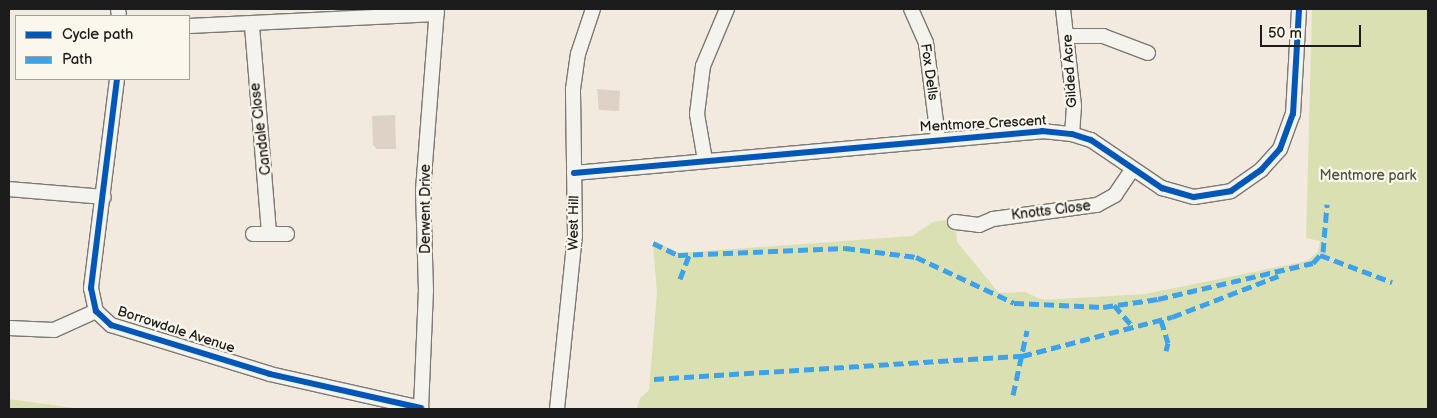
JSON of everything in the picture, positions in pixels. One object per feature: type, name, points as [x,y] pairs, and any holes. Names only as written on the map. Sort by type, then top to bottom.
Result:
[{"type":"street","name":"West Hill","points":[[556,409],[575,235],[573,89],[578,54],[593,9]]},
{"type":"street","points":[[705,160],[697,114],[703,66],[727,9]]},
{"type":"street","name":"Fox Dells","points":[[911,9],[926,43],[938,138]]},
{"type":"street","name":"Gilded Acre","points":[[1063,9],[1069,36],[1074,106],[1072,134]]},
{"type":"street","name":"Mentmore Crescent","points":[[574,173],[938,138],[1042,131],[1072,134],[1091,140],[1132,170],[1162,188],[1194,197],[1231,191],[1261,170],[1280,149],[1293,114],[1299,9]]},
{"type":"street","points":[[190,26],[252,26],[437,11]]},
{"type":"street","name":"Derwent Drive","points":[[421,409],[426,291],[423,190],[437,11]]},
{"type":"street","name":"Candale Close","points":[[252,26],[269,233]]},
{"type":"street","points":[[1069,36],[1103,36],[1148,53]]},
{"type":"street","points":[[9,328],[54,330],[96,310],[91,288],[104,197],[117,80]]},
{"type":"street","name":"Knotts Close","points":[[955,222],[979,225],[993,219],[1097,206],[1116,195],[1132,170]]},
{"type":"street","points":[[9,189],[104,197]]},
{"type":"street","points":[[253,234],[287,234]]},
{"type":"street","name":"Borrowdale Avenue","points":[[96,310],[111,325],[270,374],[421,409]]},
{"type":"green space","name":"Mentmore park","points":[[1312,9],[1428,9],[1428,409],[637,409],[640,398],[649,390],[657,293],[653,245],[656,242],[679,253],[912,236],[933,222],[947,220],[948,227],[956,232],[957,242],[999,293],[1025,292],[1043,300],[1145,294],[1307,261],[1318,252],[1320,241],[1306,238]]},
{"type":"green space","points":[[9,399],[81,409],[9,409]]},
{"type":"building","points":[[597,89],[620,91],[619,111],[599,110]]},
{"type":"building","points":[[395,115],[396,149],[377,149],[373,145],[372,116]]},
{"type":"marked path","points":[[653,243],[678,255],[845,248],[916,257],[1014,303],[1103,307],[1158,299],[1313,263],[1323,252],[1327,204]]},
{"type":"marked path","points":[[680,279],[689,255]]},
{"type":"marked path","points":[[1320,255],[1392,282]]},
{"type":"marked path","points":[[654,379],[1022,356],[1172,317],[1278,276]]},
{"type":"marked path","points":[[1114,305],[1133,327]]},
{"type":"marked path","points":[[1161,320],[1168,343],[1166,351]]},
{"type":"marked path","points":[[1013,395],[1027,331]]},
{"type":"cycle path","points":[[574,173],[1042,131],[1072,134],[1091,140],[1162,188],[1194,197],[1231,191],[1261,170],[1280,149],[1293,114],[1299,9]]},
{"type":"cycle path","points":[[117,80],[91,288],[96,311],[111,325],[270,374],[421,408]]}]
